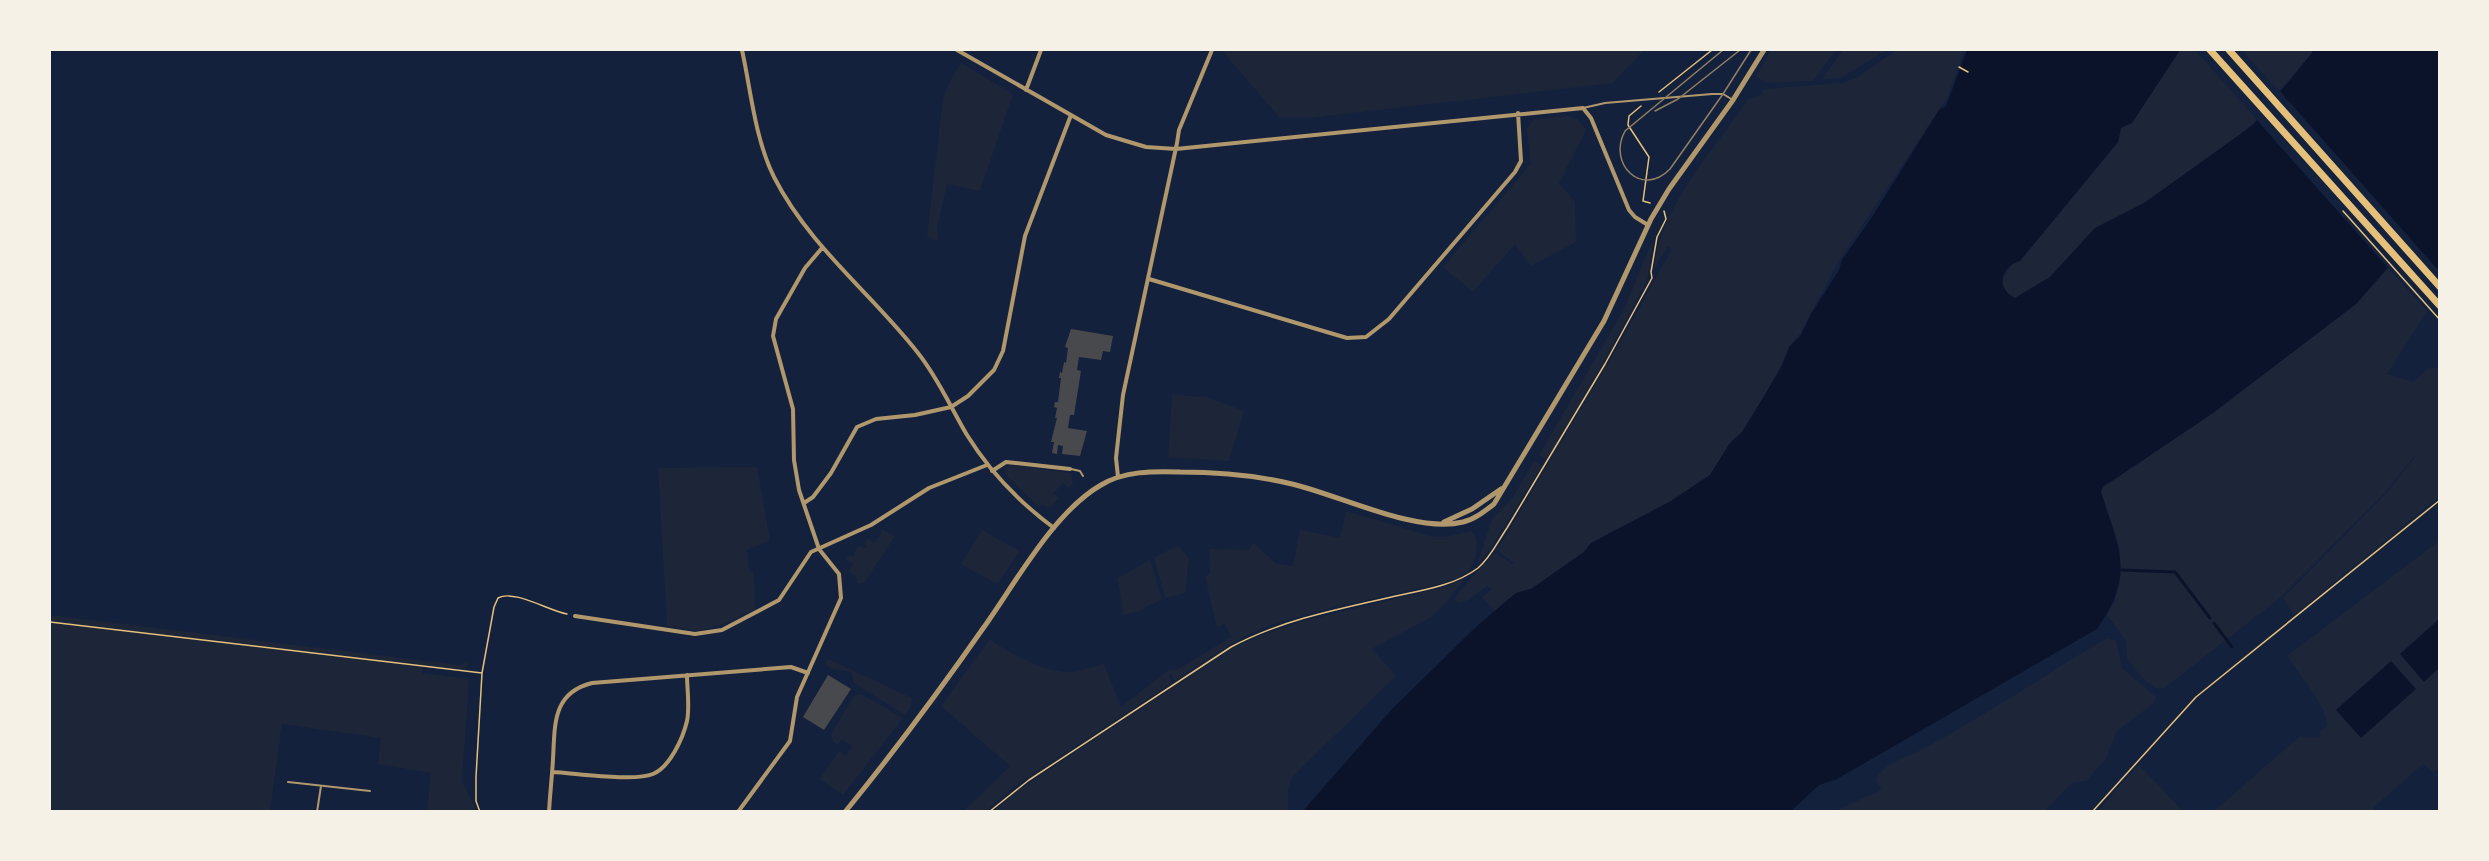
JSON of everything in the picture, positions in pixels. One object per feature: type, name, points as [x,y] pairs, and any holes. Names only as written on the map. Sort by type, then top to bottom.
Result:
[{"type":"main road","points":[[2210,50],[2439,306]]},
{"type":"main road","points":[[2229,50],[2439,287]]},
{"type":"street","points":[[742,50],[769,167],[787,200],[822,248],[921,356],[987,465],[1019,500],[1054,528]]},
{"type":"street","points":[[957,50],[1119,141],[1146,147],[1176,149],[1583,108],[1592,118],[1629,210],[1648,225]]},
{"type":"street","points":[[1026,90],[1041,50]]},
{"type":"street","points":[[1118,477],[1116,458],[1120,413],[1179,130],[1212,50]]},
{"type":"street","points":[[845,812],[981,632],[1054,528],[1081,497],[1118,477],[1159,471],[1246,475],[1313,489],[1408,520],[1443,523],[1462,523],[1494,504],[1604,321],[1621,289],[1648,225],[1669,189],[1733,100],[1764,50]]},
{"type":"street","points":[[1149,279],[1347,338],[1366,337],[1382,326],[1515,172],[1521,161],[1518,113]]},
{"type":"street","points":[[804,503],[813,497],[831,473],[852,435],[861,425],[876,419],[925,413],[951,407],[968,396],[994,370],[1000,360],[1025,236],[1071,115]]},
{"type":"street","points":[[738,812],[790,741],[797,697],[841,598],[838,574],[819,549],[796,476],[793,409],[773,331],[776,319],[806,268],[822,248]]},
{"type":"street","points":[[992,471],[1006,462],[1070,469]]},
{"type":"street","points":[[575,616],[695,634],[722,630],[779,600],[806,557],[871,525],[928,488],[987,465]]},
{"type":"street","points":[[549,812],[557,714],[561,704],[572,691],[592,683],[790,667],[808,673]]},
{"type":"street","points":[[552,772],[636,777],[655,774],[671,757],[687,720],[687,675]]},
{"type":"lane","points":[[1583,108],[1605,103],[1712,93],[1723,94],[1733,100]]},
{"type":"lane","points":[[1070,469],[1080,471],[1083,476]]},
{"type":"lane","points":[[288,782],[370,791]]},
{"type":"lane","points":[[317,812],[321,786]]},
{"type":"path","points":[[1653,205],[1643,201],[1649,157],[1627,122],[1629,116],[1712,50]]},
{"type":"path","points":[[1959,67],[1968,72]]},
{"type":"path","points":[[989,812],[1029,780],[1231,647],[1253,635],[1298,619],[1438,586],[1477,569],[1491,554],[1507,528],[1631,318],[1652,278],[1657,237],[1665,222],[1666,212]]},
{"type":"path","points":[[2092,812],[2196,697],[2439,500]]},
{"type":"path","points":[[480,812],[476,801],[476,777],[482,673],[494,607],[498,598],[510,594],[553,611],[575,616]]},
{"type":"path","points":[[50,622],[482,673]]},
{"type":"shaded area","points":[[1224,50],[1644,50],[1613,83],[1309,118],[1280,118],[1223,52]]},
{"type":"shaded area","points":[[1771,50],[1836,50],[1813,81],[1763,83],[1764,81],[1756,77]]},
{"type":"shaded area","points":[[1843,50],[1887,50],[1840,78],[1822,79]]},
{"type":"shaded area","points":[[1897,50],[1964,50],[1948,96],[1840,259],[1800,333],[1789,347],[1771,386],[1742,432],[1730,443],[1710,475],[1671,501],[1591,543],[1584,552],[1531,589],[1511,597],[1495,611],[1482,597],[1492,589],[1487,586],[1468,600],[1459,603],[1454,599],[1495,553],[1512,564],[1514,563],[1497,550],[1622,339],[1672,249],[1668,246],[1654,269],[1658,246],[1677,202],[1748,99],[1761,95],[1764,89],[1842,83],[1856,78]]},
{"type":"shaded area","points":[[1967,50],[2180,50],[2132,123],[2121,128],[2118,142],[2020,261],[2008,267],[2003,283],[2009,294],[2015,298],[2050,277],[2095,228],[2144,203],[2253,125],[2312,53],[2312,50],[2439,50],[2439,284],[2392,263],[2356,304],[2213,413],[2103,487],[2101,492],[2118,546],[2120,576],[2117,592],[2097,629],[1837,779],[1819,785],[1791,811],[1302,812],[1393,708],[1478,625],[1516,593],[1531,589],[1584,552],[1591,543],[1671,501],[1710,475],[1730,443],[1742,432],[1752,416],[1782,366],[1789,347],[1801,335],[1811,314],[1839,270],[1842,260],[1872,217],[1939,110],[1946,106]]},
{"type":"shaded area","points":[[2180,50],[2195,50],[2257,120],[2225,147],[2144,203],[2095,228],[2050,277],[2015,298],[2006,293],[2002,282],[2009,269],[2020,260],[2118,142],[2121,128],[2132,122]]},
{"type":"shaded area","points":[[2242,50],[2312,50],[2312,53],[2279,91]]},
{"type":"shaded area","points":[[961,63],[1013,94],[980,191],[947,184],[937,228],[939,241],[927,237],[943,98]]},
{"type":"shaded area","points":[[1567,116],[1577,119],[1586,130],[1559,183],[1575,202],[1576,242],[1531,266],[1515,244],[1473,292],[1443,267],[1531,164],[1527,129],[1534,119]]},
{"type":"shaded area","points":[[1654,237],[1647,281],[1548,458],[1539,455],[1623,311]]},
{"type":"shaded area","points":[[2388,268],[2427,311],[2387,374],[2413,382],[2430,367],[2439,369],[2439,497],[2294,615],[2283,598],[2383,497],[2417,453],[2382,496],[2281,597],[2163,689],[2156,688],[2142,678],[2127,658],[2126,641],[2107,615],[2115,601],[2120,549],[2101,492],[2103,487],[2213,413],[2356,304]]},
{"type":"shaded area","points":[[1172,395],[1207,397],[1244,411],[1229,461],[1168,457]]},
{"type":"shaded area","points":[[1534,461],[1542,466],[1490,549],[1477,565],[1492,519],[1513,497]]},
{"type":"shaded area","points":[[1010,465],[1071,473],[1073,483],[1069,488],[1063,483],[1053,493],[1059,498],[1050,508],[1043,505],[1038,506],[1006,475],[1004,468]]},
{"type":"shaded area","points":[[757,467],[770,540],[747,550],[749,571],[754,572],[755,609],[729,622],[699,631],[667,626],[658,468]]},
{"type":"shaded area","points":[[1346,511],[1434,537],[1446,537],[1471,531],[1477,545],[1473,563],[1467,572],[1447,582],[1307,614],[1248,635],[1175,681],[1171,674],[1169,676],[1172,683],[1018,784],[986,811],[964,811],[1010,766],[941,706],[990,639],[1018,657],[1052,670],[1072,672],[1104,664],[1121,707],[1170,669],[1177,670],[1231,637],[1225,624],[1217,627],[1205,576],[1210,574],[1209,549],[1249,550],[1253,543],[1277,564],[1293,566],[1300,530],[1340,538]]},
{"type":"shaded area","points":[[882,529],[895,536],[864,583],[857,584],[856,576],[849,571],[853,564],[846,559],[849,555],[853,557],[858,546],[865,548],[867,546],[864,544],[868,538],[874,543]]},
{"type":"shaded area","points":[[982,530],[1020,551],[997,584],[961,564]]},
{"type":"shaded area","points":[[2439,541],[2439,768],[2433,772],[2423,764],[2373,808],[2375,811],[2213,812],[2299,737],[2319,738],[2320,732],[2327,726],[2318,700],[2287,656]]},
{"type":"shaded area","points":[[1178,545],[1189,559],[1185,593],[1165,598],[1154,558]]},
{"type":"shaded area","points":[[1150,560],[1162,599],[1139,611],[1123,615],[1118,578]]},
{"type":"shaded area","points":[[1465,578],[1444,605],[1431,617],[1372,649],[1396,676],[1293,776],[1288,789],[1288,811],[993,812],[1021,788],[1234,647],[1295,623],[1448,586]]},
{"type":"shaded area","points":[[50,615],[460,665],[468,661],[466,670],[424,665],[422,673],[469,679],[462,781],[477,811],[427,811],[431,773],[378,764],[381,738],[282,724],[270,811],[50,812]]},
{"type":"shaded area","points":[[2439,619],[2439,668],[2424,682],[2400,654]]},
{"type":"shaded area","points":[[2107,638],[2116,641],[2122,668],[2156,697],[2154,703],[2117,731],[2105,760],[2086,781],[2072,783],[2045,811],[1835,811],[1879,791],[1881,788],[1876,780],[1889,765],[1968,723]]},
{"type":"shaded area","points":[[828,659],[912,698],[910,708],[905,715],[854,683],[851,672],[832,669],[825,664]]},
{"type":"shaded area","points":[[2391,661],[2416,689],[2361,738],[2336,710]]},
{"type":"shaded area","points":[[861,694],[903,718],[843,795],[820,779],[839,751],[846,756],[852,746],[842,739],[837,745],[831,734],[854,696]]},
{"type":"shaded area","points":[[2139,765],[2183,811],[2099,811]]},
{"type":"pier","points":[[2278,89],[2439,271],[2440,287],[2393,267],[2390,270],[2255,118]]},
{"type":"building","points":[[1071,329],[1113,336],[1110,352],[1103,351],[1101,360],[1079,357],[1077,370],[1081,371],[1074,415],[1070,415],[1068,428],[1087,431],[1080,456],[1062,454],[1063,446],[1058,445],[1057,454],[1052,453],[1054,442],[1051,442],[1057,418],[1055,418],[1057,408],[1054,407],[1055,402],[1058,402],[1060,372],[1062,373],[1064,362],[1066,363],[1068,348],[1065,347]]},
{"type":"building","points":[[828,675],[851,689],[824,730],[803,717]]},
{"type":"waterway","points":[[2122,570],[2175,572],[2210,618]]},
{"type":"waterway","points":[[2214,623],[2232,647]]},
{"type":"tram line","points":[[1723,50],[1625,131],[1620,155],[1630,173],[1649,180],[1659,177],[1670,169],[1751,50]]},
{"type":"tram line","points":[[1655,111],[1678,99],[1740,50]]}]
